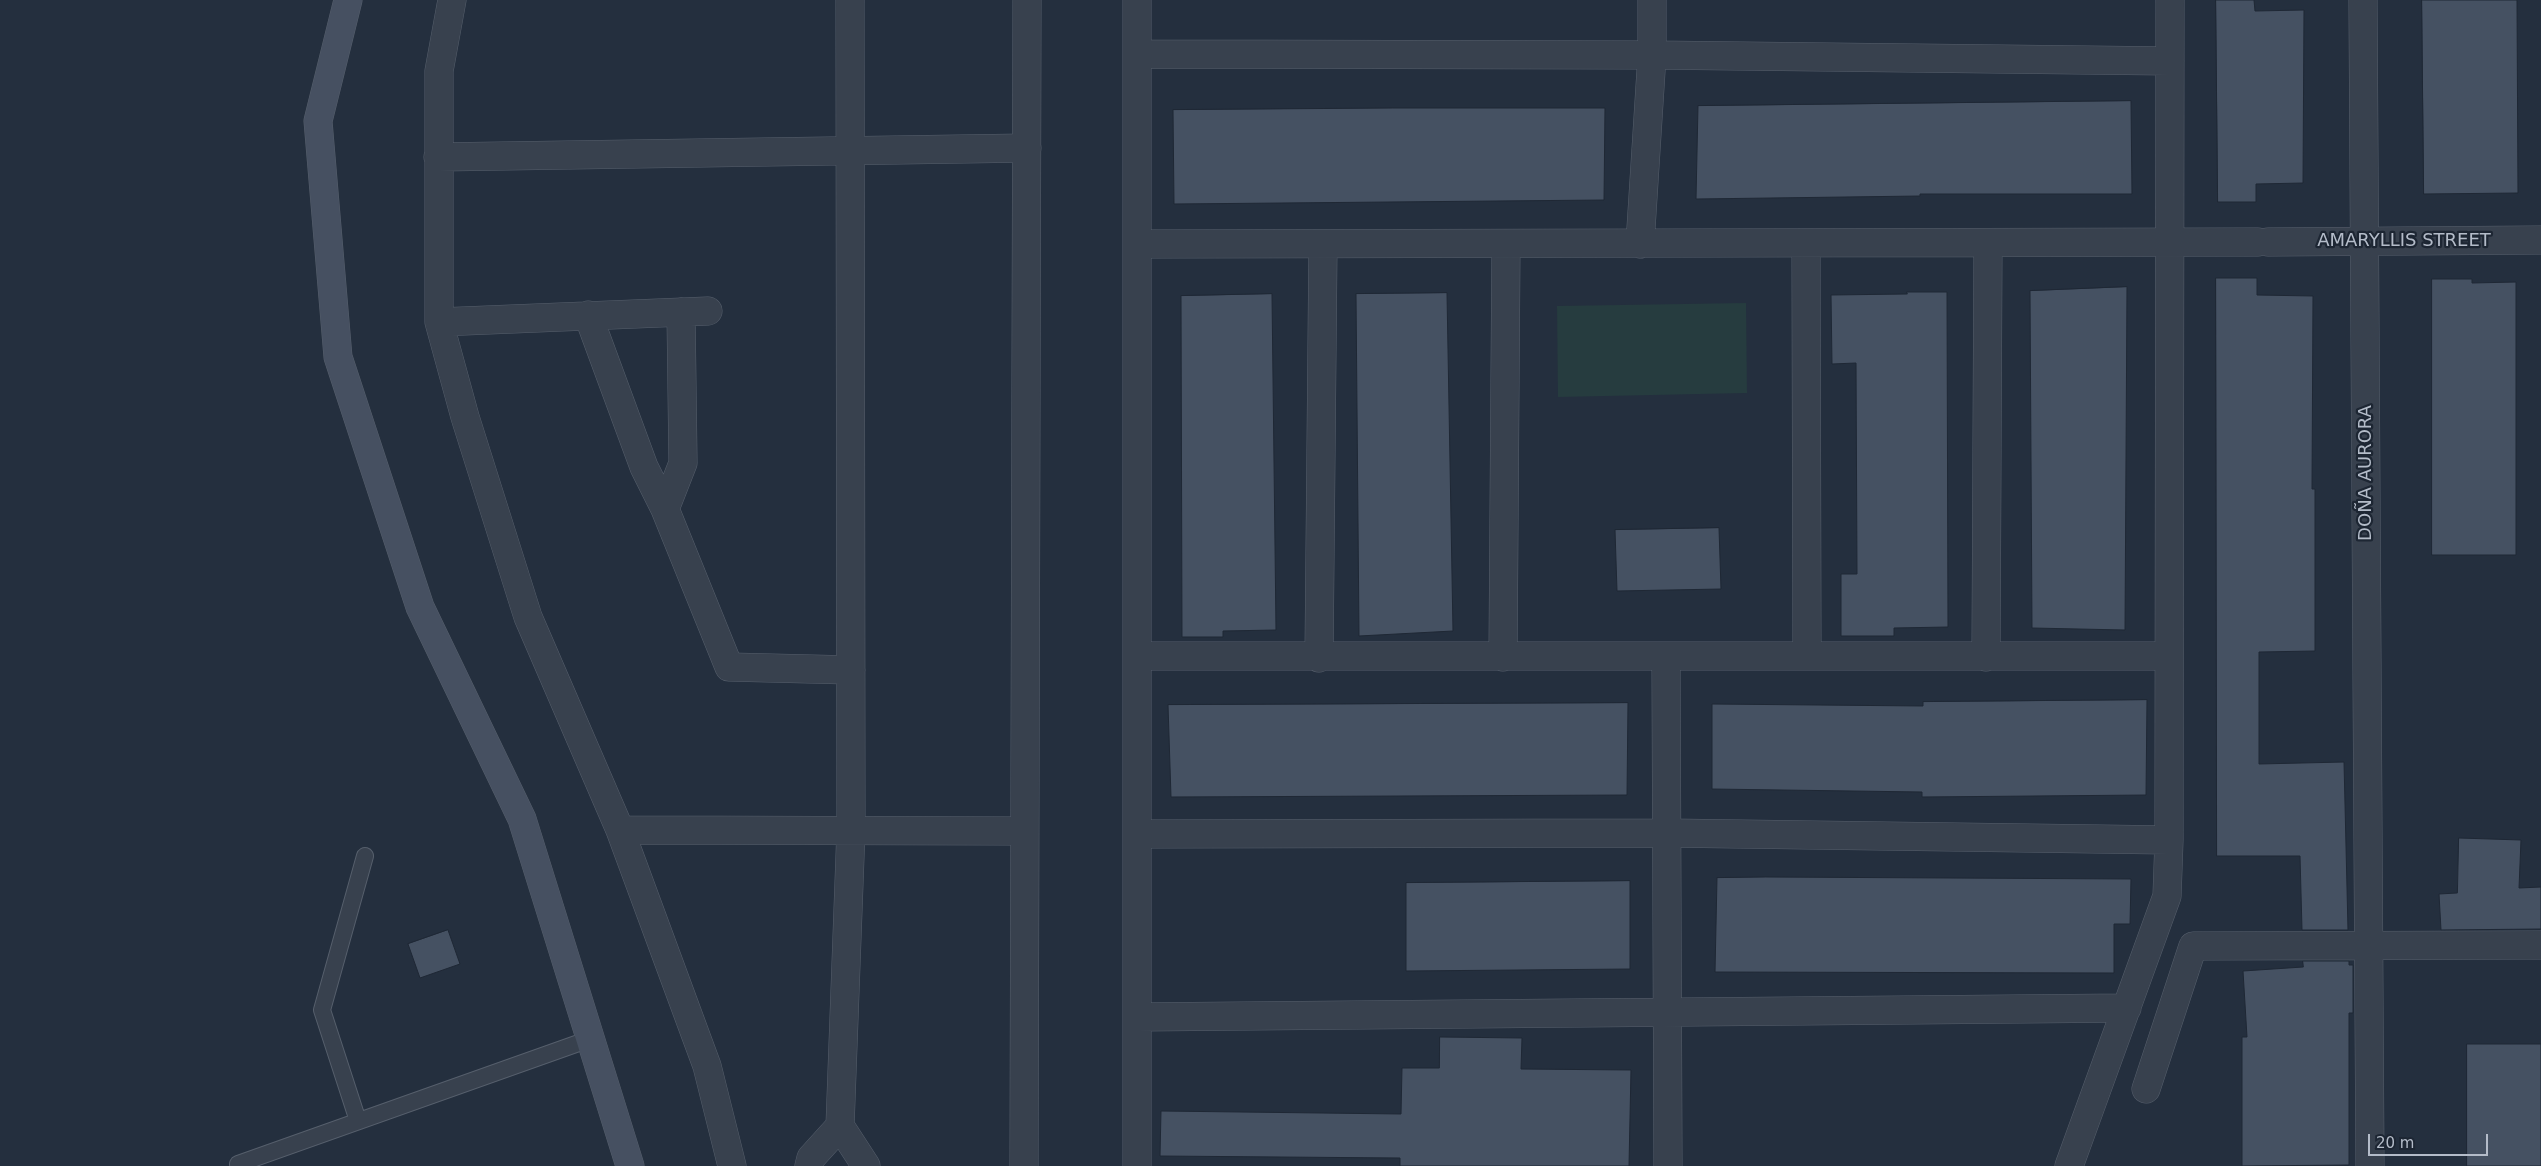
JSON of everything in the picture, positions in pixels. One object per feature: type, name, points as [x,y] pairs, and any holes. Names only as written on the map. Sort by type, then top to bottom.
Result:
[{"type":"street","points":[[348,0],[318,120],[338,357],[420,607],[522,819],[630,1166]]},
{"type":"street","points":[[452,0],[439,70],[439,322],[465,417],[528,617],[620,830],[707,1066],[732,1166]]},
{"type":"street","points":[[850,0],[851,829],[840,1126],[866,1166]]},
{"type":"street","points":[[1024,1166],[1027,0]]},
{"type":"street","points":[[1137,0],[1137,1166]]},
{"type":"street","points":[[1640,244],[1652,55],[1652,0]]},
{"type":"street","points":[[2069,1166],[2167,896],[2170,656],[2170,0]]},
{"type":"street","name":"DOÑA AURORA","points":[[2363,0],[2370,1166]]},
{"type":"street","points":[[1137,54],[1652,55],[2170,61]]},
{"type":"street","points":[[438,157],[1027,148]]},
{"type":"street","name":"AMARYLLIS STREET","points":[[1137,244],[2541,240]]},
{"type":"street","points":[[1806,243],[1807,656]]},
{"type":"street","points":[[1986,657],[1988,243]]},
{"type":"street","points":[[1319,658],[1323,244]]},
{"type":"street","points":[[1503,657],[1506,244]]},
{"type":"street","points":[[439,322],[695,312],[683,463],[665,508]]},
{"type":"street","points":[[588,315],[644,467],[665,508],[729,667],[851,670]]},
{"type":"street","points":[[1137,656],[1319,658],[2170,656]]},
{"type":"street","points":[[1666,657],[1668,1166]]},
{"type":"street","points":[[620,830],[851,829],[1024,831]]},
{"type":"street","points":[[1138,834],[1667,833],[2169,840]]},
{"type":"street","points":[[2146,1089],[2193,946],[2541,945]]},
{"type":"street","points":[[1137,1017],[2127,1008]]},
{"type":"street","points":[[809,1166],[811,1158],[840,1126]]},
{"type":"lane","points":[[358,1122],[322,1010],[366,856]]},
{"type":"lane","points":[[238,1164],[590,1039]]},
{"type":"green space","points":[[1746,303],[1747,393],[1558,397],[1557,306]]},
{"type":"building","points":[[2216,0],[2254,0],[2255,11],[2304,10],[2303,183],[2256,184],[2256,202],[2218,202]]},
{"type":"building","points":[[2422,0],[2517,0],[2518,193],[2424,194]]},
{"type":"building","points":[[2131,101],[2132,194],[1920,194],[1920,196],[1696,199],[1698,106]]},
{"type":"building","points":[[1605,108],[1604,200],[1174,204],[1173,110]]},
{"type":"building","points":[[2216,278],[2257,278],[2257,295],[2313,296],[2312,489],[2315,489],[2315,651],[2259,652],[2259,764],[2344,762],[2348,930],[2302,930],[2300,856],[2217,856]]},
{"type":"building","points":[[2432,279],[2472,279],[2472,283],[2516,282],[2516,555],[2432,555]]},
{"type":"building","points":[[2127,287],[2125,630],[2032,628],[2030,291]]},
{"type":"building","points":[[1907,292],[1947,292],[1948,627],[1894,628],[1894,636],[1841,636],[1841,574],[1857,574],[1856,363],[1832,364],[1831,295],[1907,294]]},
{"type":"building","points":[[1447,293],[1453,631],[1359,636],[1356,294]]},
{"type":"building","points":[[1272,294],[1276,630],[1223,631],[1223,637],[1182,637],[1181,296]]},
{"type":"building","points":[[1719,528],[1721,589],[1617,591],[1615,530]]},
{"type":"building","points":[[2147,700],[2146,795],[1922,797],[1922,792],[1712,789],[1712,704],[1923,706],[1923,702]]},
{"type":"building","points":[[1628,703],[1627,795],[1171,797],[1168,705]]},
{"type":"building","points":[[2459,838],[2521,840],[2519,888],[2541,887],[2541,929],[2441,930],[2439,894],[2457,893]]},
{"type":"building","points":[[1717,878],[2131,879],[2130,924],[2114,924],[2114,973],[1715,972]]},
{"type":"building","points":[[1630,881],[1630,969],[1406,971],[1406,883]]},
{"type":"building","points":[[448,930],[460,964],[420,978],[408,944]]},
{"type":"building","points":[[2303,961],[2349,961],[2349,965],[2353,965],[2353,1013],[2349,1013],[2349,1165],[2242,1166],[2242,1037],[2247,1037],[2243,971],[2303,967]]},
{"type":"building","points":[[1440,1037],[1522,1038],[1521,1069],[1631,1070],[1629,1166],[1400,1166],[1400,1158],[1160,1156],[1161,1111],[1401,1114],[1402,1068],[1439,1068]]},
{"type":"building","points":[[2467,1044],[2541,1044],[2541,1166],[2467,1166]]}]
